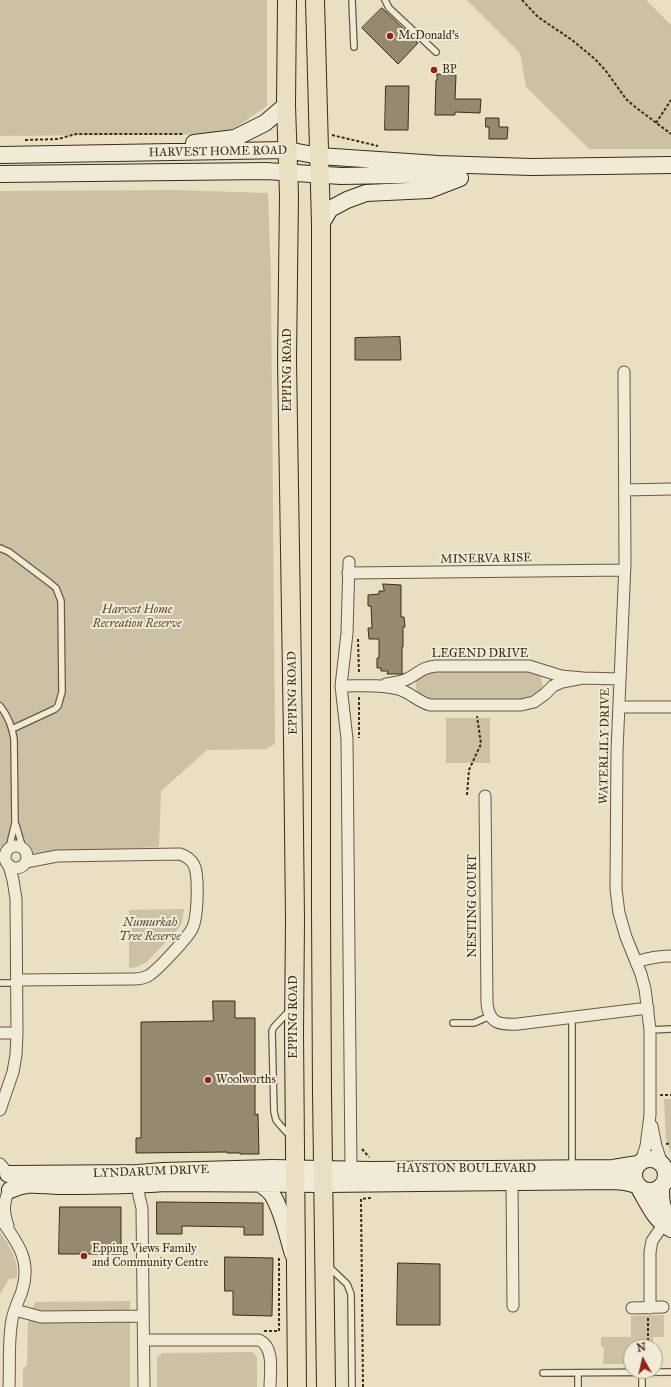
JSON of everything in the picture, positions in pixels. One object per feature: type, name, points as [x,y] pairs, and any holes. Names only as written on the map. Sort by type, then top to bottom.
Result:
[{"type":"main road","name":"EPPING ROAD","points":[[287,0],[286,105],[288,173],[288,360],[295,920],[294,1140],[297,1387]]},
{"type":"main road","points":[[315,0],[321,224],[321,911],[326,1387]]},
{"type":"street","points":[[105,153],[235,138],[265,123],[286,105]]},
{"type":"street","name":"HARVEST HOME ROAD","points":[[0,155],[287,150],[320,156],[422,163],[531,167],[671,166]]},
{"type":"street","name":"HARVEST HOME ROAD","points":[[0,174],[266,171],[320,175],[382,176],[486,174],[531,167]]},
{"type":"street","points":[[321,224],[330,209],[347,200],[366,193],[429,190],[471,174]]},
{"type":"street","name":"WATERLILY DRIVE","points":[[624,372],[625,570],[617,751],[616,889],[619,913],[645,989],[650,1030],[650,1115],[646,1146],[639,1163]]},
{"type":"street","points":[[624,490],[671,489]]},
{"type":"street","name":"MINERVA RISE","points":[[341,686],[347,633],[348,568],[625,570]]},
{"type":"street","name":"LEGEND DRIVE","points":[[341,686],[377,686],[398,683],[410,678],[425,668],[436,666],[529,666],[562,676],[620,679]]},
{"type":"street","name":"LEGEND DRIVE","points":[[543,670],[547,684],[545,694]]},
{"type":"street","name":"LEGEND DRIVE","points":[[418,672],[413,682],[413,690],[418,699]]},
{"type":"street","name":"LEGEND DRIVE","points":[[377,686],[398,689],[409,693],[425,704],[430,705],[521,705],[534,702],[553,686],[562,682],[583,678]]},
{"type":"street","points":[[341,686],[341,698],[348,739],[351,1176]]},
{"type":"street","points":[[619,707],[671,707]]},
{"type":"street","name":"NESTING COURT","points":[[485,796],[487,1003],[490,1016]]},
{"type":"street","points":[[0,1110],[13,1072],[18,1033],[16,899],[13,880],[5,863],[6,850],[16,846],[25,857]]},
{"type":"street","points":[[5,863],[15,868],[25,857],[173,854],[184,856],[193,863],[196,871],[196,920],[190,933],[158,968],[145,977],[134,979],[17,982]]},
{"type":"street","points":[[16,899],[25,857]]},
{"type":"street","points":[[636,962],[661,956],[671,956]]},
{"type":"street","points":[[490,1016],[498,1023],[506,1025],[648,1008]]},
{"type":"street","points":[[0,1034],[18,1033]]},
{"type":"street","name":"WATERLILY DRIVE","points":[[650,1115],[656,1146],[662,1164]]},
{"type":"street","points":[[638,1187],[648,1192],[657,1190],[661,1187],[664,1183],[666,1173],[662,1164],[654,1160],[645,1160],[639,1163],[635,1169],[634,1175],[638,1187],[655,1216],[669,1223]]},
{"type":"street","name":"HAYSTON BOULEVARD","points":[[512,1175],[572,1168],[613,1168],[639,1163]]},
{"type":"street","points":[[4,1169],[11,1182],[5,1195],[4,1203],[4,1214],[10,1232]]},
{"type":"street","name":"LYNDARUM DRIVE","points":[[4,1169],[142,1179],[164,1183],[295,1184]]},
{"type":"street","name":"LYNDARUM DRIVE","points":[[5,1195],[24,1184],[59,1186],[142,1179],[171,1170],[295,1184]]},
{"type":"street","points":[[512,1175],[513,1306]]},
{"type":"street","name":"HAYSTON BOULEVARD","points":[[295,1184],[324,1176],[512,1175],[614,1181],[624,1182],[638,1187]]},
{"type":"street","points":[[142,1179],[145,1196],[142,1208],[144,1387]]},
{"type":"street","points":[[260,1183],[268,1189],[273,1196],[296,1264]]},
{"type":"street","points":[[661,1187],[662,1204],[669,1223]]},
{"type":"street","points":[[0,1218],[22,1253],[26,1268],[24,1283],[15,1310],[11,1331],[9,1387]]},
{"type":"street","points":[[649,1312],[650,1252],[652,1241],[669,1223]]},
{"type":"street","points":[[632,1308],[649,1312],[663,1307]]},
{"type":"street","points":[[15,1310],[41,1317],[143,1316]]},
{"type":"street","points":[[144,1340],[261,1341],[265,1344],[269,1351],[270,1387]]},
{"type":"lane","points":[[352,0],[354,47]]},
{"type":"lane","points":[[385,0],[389,8],[436,52]]},
{"type":"lane","points":[[0,548],[9,552],[56,588],[61,601],[61,700],[55,709],[12,729]]},
{"type":"lane","points":[[0,706],[5,712],[12,729],[14,739],[15,823],[25,857]]},
{"type":"lane","points":[[6,850],[15,823]]},
{"type":"lane","points":[[0,983],[17,982]]},
{"type":"lane","points":[[453,1023],[474,1023],[490,1016]]},
{"type":"lane","points":[[572,1017],[572,1168]]},
{"type":"lane","points":[[650,1030],[671,1029]]},
{"type":"lane","points":[[325,1263],[347,1284],[351,1294],[352,1387]]},
{"type":"lane","points":[[578,1372],[578,1387]]},
{"type":"lane","points":[[543,1373],[623,1372]]},
{"type":"path","points":[[522,0],[538,17],[572,40],[595,59],[606,71],[626,99],[671,134]]},
{"type":"path","points":[[656,123],[671,100]]},
{"type":"path","points":[[318,132],[383,147]]},
{"type":"path","points":[[22,140],[58,139],[76,134],[187,134]]},
{"type":"path","points":[[467,795],[469,770],[481,744],[478,727],[478,705]]},
{"type":"path","points":[[661,1101],[661,1095],[671,1095]]},
{"type":"path","points":[[666,1144],[671,1143]]},
{"type":"path","points":[[254,1340],[254,1331],[279,1330],[279,1253]]},
{"type":"path","points":[[648,1339],[649,1312]]},
{"type":"green space","points":[[0,0],[267,0],[267,106],[226,134],[0,136]]},
{"type":"green space","points":[[467,0],[646,0],[671,25],[671,149],[589,149],[526,87],[520,53]]},
{"type":"green space","name":"Harvest Home Recreation Reserve","points":[[175,190],[268,193],[271,278],[275,744],[266,749],[207,750],[161,791],[159,847],[28,853],[23,846],[0,847],[0,191]]},
{"type":"green space","points":[[432,670],[525,670],[535,672],[540,675],[543,685],[539,693],[534,697],[525,700],[433,701],[420,696],[417,692],[416,686],[416,680],[419,675]]},
{"type":"green space","points":[[446,718],[490,718],[490,763],[446,763]]},
{"type":"green space","name":"Numurkah Tree Reserve","points":[[184,909],[182,922],[179,928],[147,962],[137,967],[129,968],[129,910]]},
{"type":"green space","points":[[664,1099],[671,1099],[671,1154],[666,1140]]},
{"type":"green space","points":[[0,1232],[15,1259],[17,1265],[17,1278],[9,1279],[0,1294]]},
{"type":"green space","points":[[130,1301],[130,1387],[23,1387],[23,1369],[27,1365],[28,1322],[35,1302]]},
{"type":"green space","points":[[664,1315],[664,1337],[653,1337],[653,1339],[623,1339],[623,1364],[603,1364],[604,1347],[601,1347],[601,1337],[631,1337],[631,1316]]},
{"type":"green space","points":[[253,1352],[257,1357],[257,1387],[157,1387],[157,1358],[162,1353]]},
{"type":"building","name":"McDonald's","points":[[382,8],[418,43],[398,64],[362,28]]},
{"type":"building","points":[[437,74],[456,75],[455,99],[481,99],[480,113],[455,112],[455,115],[435,115]]},
{"type":"building","points":[[386,86],[409,86],[408,130],[385,130]]},
{"type":"building","points":[[486,118],[499,118],[499,127],[508,127],[507,139],[489,139],[489,127],[486,127]]},
{"type":"building","points":[[400,337],[401,360],[355,360],[355,338]]},
{"type":"building","points":[[383,584],[401,585],[401,617],[404,617],[405,627],[403,627],[402,674],[387,674],[388,671],[381,671],[381,668],[377,668],[377,658],[379,658],[379,639],[369,639],[368,628],[372,628],[371,606],[368,606],[368,595],[379,594],[379,591],[384,591]]},
{"type":"building","points":[[213,1001],[235,1001],[235,1018],[255,1018],[255,1115],[258,1114],[259,1154],[227,1152],[136,1153],[136,1138],[141,1138],[141,1022],[213,1021]]},
{"type":"building","points":[[157,1202],[263,1203],[263,1235],[244,1235],[244,1227],[182,1226],[182,1234],[157,1234]]},
{"type":"building","points":[[60,1207],[121,1207],[121,1254],[59,1254]]},
{"type":"building","points":[[225,1257],[273,1258],[272,1316],[233,1315],[233,1291],[225,1291]]},
{"type":"building","points":[[398,1263],[440,1264],[440,1325],[397,1325]]},
{"type":"place","name":"McDonald's","points":[[390,36]]},
{"type":"place","name":"BP","points":[[434,70]]},
{"type":"place","name":"Woolworths","points":[[208,1080]]},
{"type":"place","name":"Epping Views Family and Community Centre","points":[[84,1256]]}]
